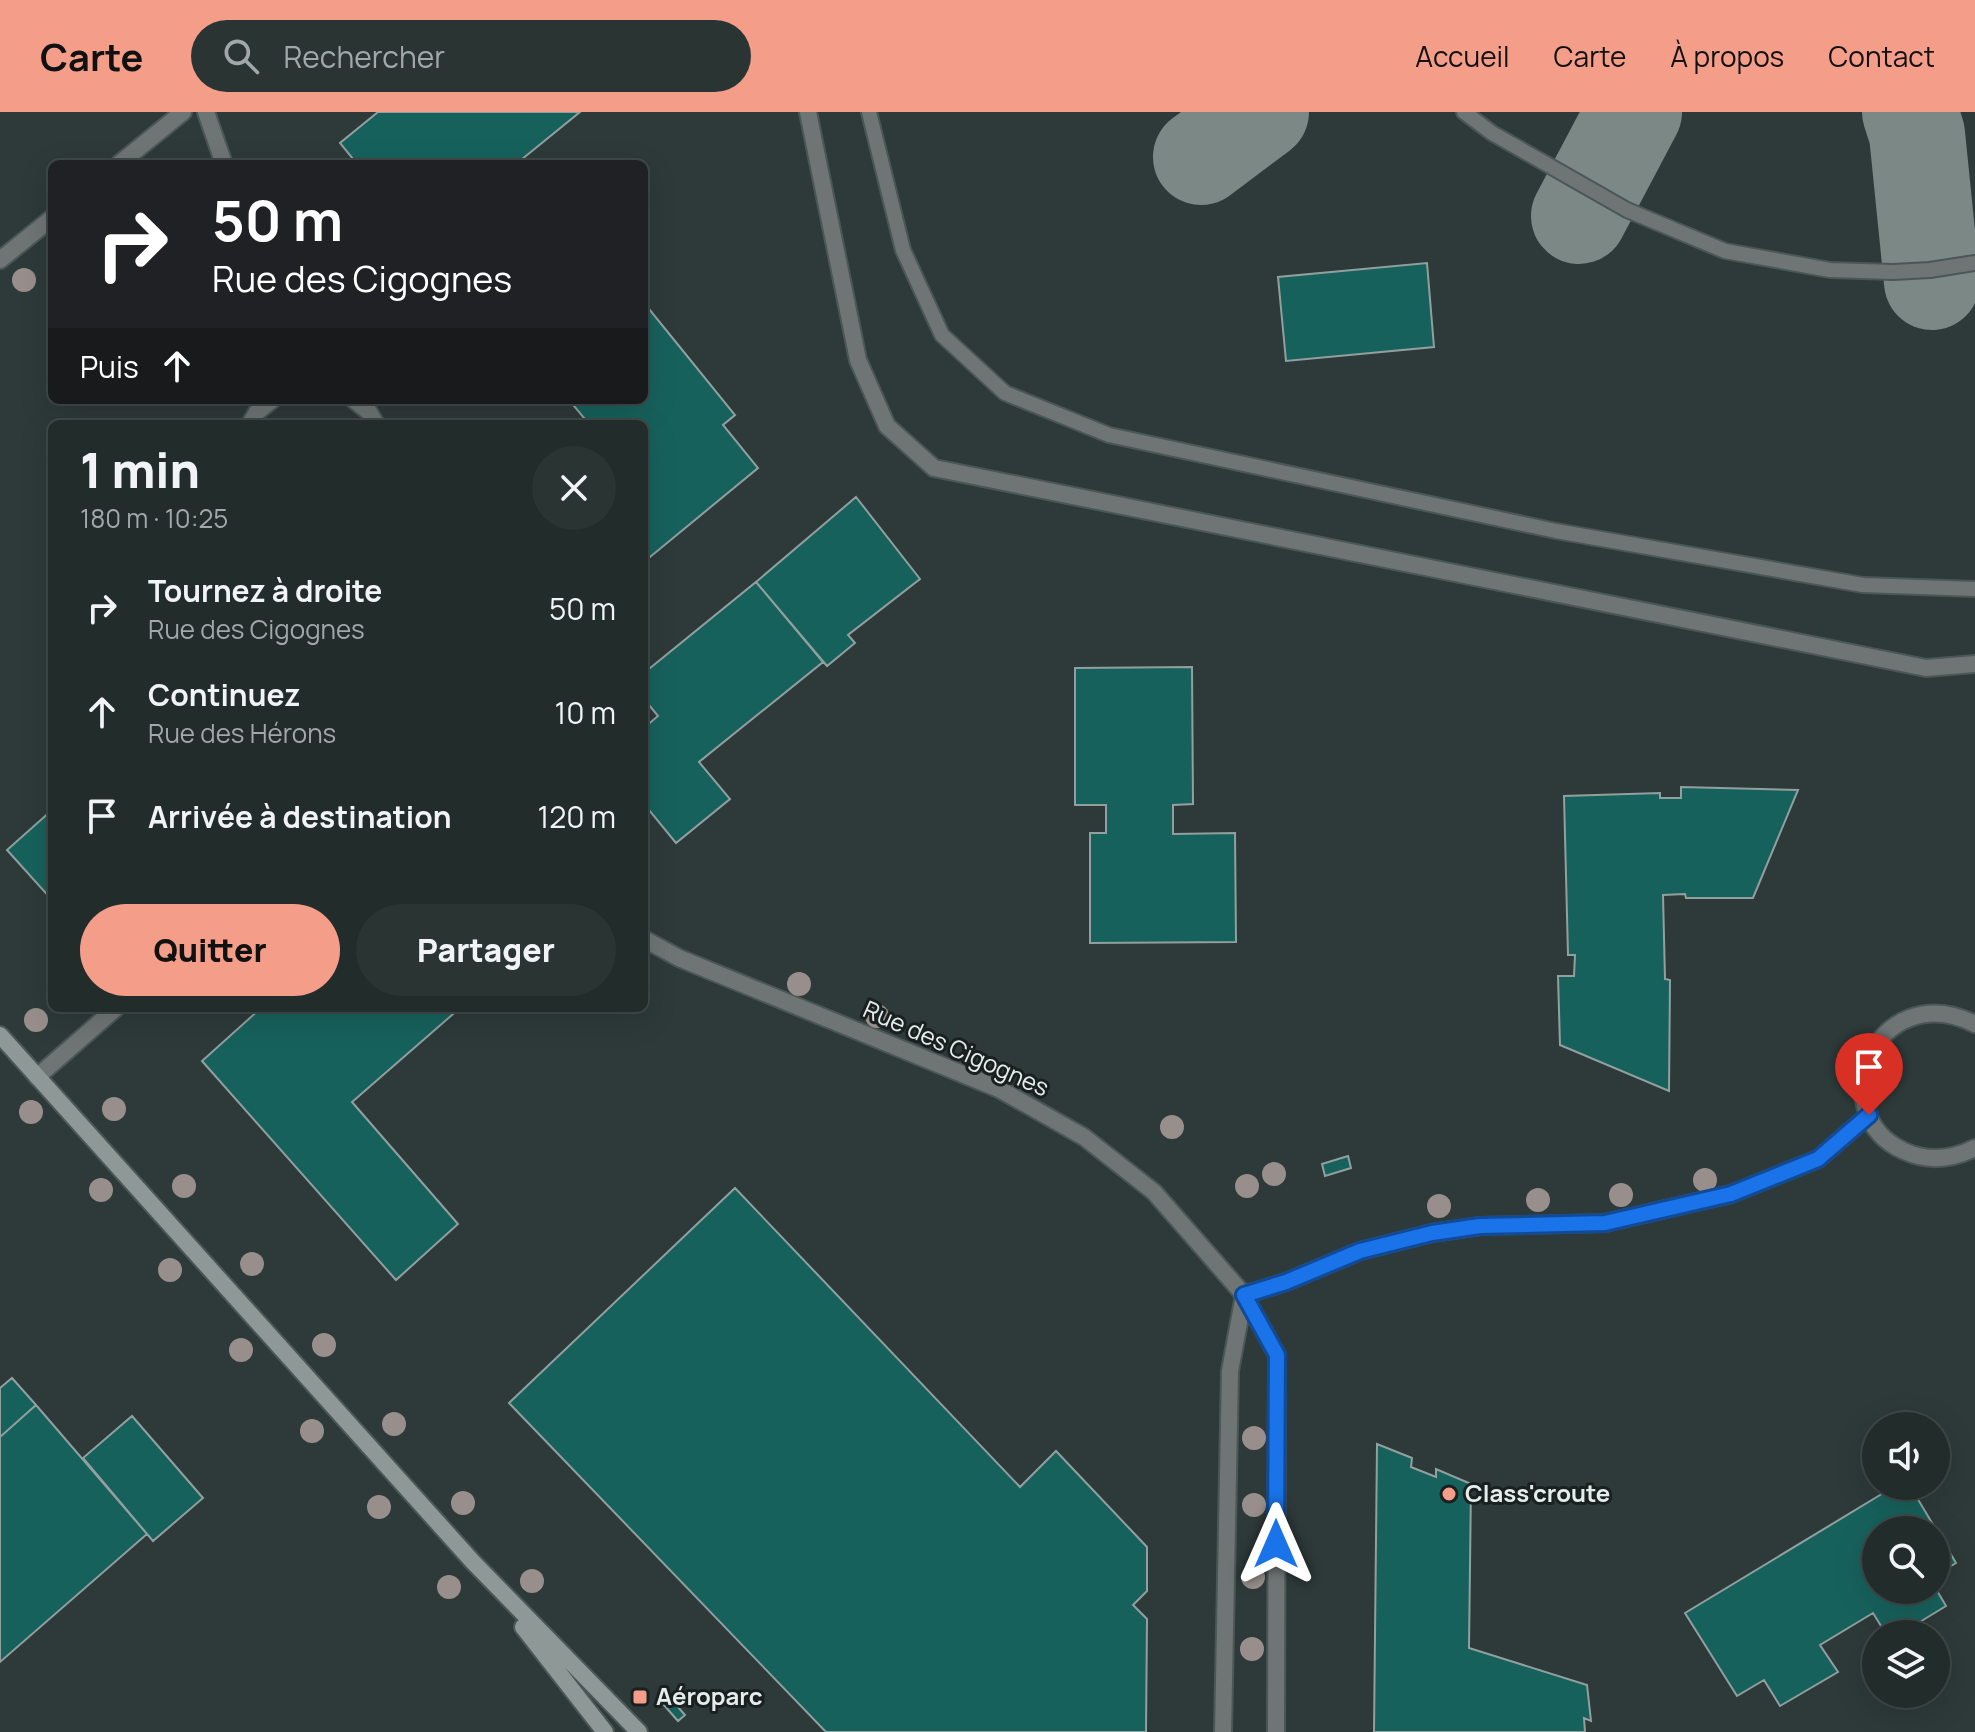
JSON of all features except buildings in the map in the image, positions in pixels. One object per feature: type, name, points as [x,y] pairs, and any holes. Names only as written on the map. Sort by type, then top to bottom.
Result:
[{"type":"main road","points":[[0,1035],[473,1562],[639,1732]]},
{"type":"main road","points":[[473,1562],[605,1732]]},
{"type":"street","points":[[124,160],[183,112]]},
{"type":"street","points":[[206,112],[223,160]]},
{"type":"street","points":[[808,112],[858,360],[887,426],[934,468],[1926,668],[1975,664]]},
{"type":"street","points":[[0,260],[48,221]]},
{"type":"street","points":[[252,420],[267,404]]},
{"type":"street","points":[[359,404],[374,420]]},
{"type":"street","name":"Rue des Cigognes","points":[[648,941],[679,958],[999,1089],[1084,1137],[1154,1192],[1244,1295],[1277,1355],[1276,1732]]},
{"type":"street","points":[[37,1077],[111,1012]]},
{"type":"street","points":[[1975,1024],[1960,1016],[1925,1013],[1904,1020],[1886,1032],[1872,1050],[1864,1071],[1863,1094],[1869,1115],[1880,1134],[1897,1148],[1917,1157],[1939,1159],[1975,1148]]},
{"type":"street","points":[[1223,1732],[1230,1371],[1244,1295],[1286,1282],[1360,1251],[1432,1233],[1480,1226],[1605,1223],[1731,1194],[1818,1159],[1869,1115]]},
{"type":"lane","points":[[869,112],[903,250],[942,335],[1005,393],[1109,435],[1556,531],[1863,585],[1975,589]]},
{"type":"lane","points":[[1464,112],[1492,133],[1627,210],[1725,251],[1830,270],[1893,272],[1975,263]]},
{"type":"taxiway","points":[[1201,157],[1261,112]]},
{"type":"taxiway","points":[[1579,216],[1634,112]]},
{"type":"taxiway","points":[[1910,112],[1917,134],[1932,282]]},
{"type":"place","name":"Class'croute","points":[[1449,1494]]},
{"type":"place","name":"Aéroparc","points":[[640,1697]]},
{"type":"route","points":[[1276,1544],[1277,1355],[1244,1295],[1286,1282],[1360,1251],[1432,1233],[1480,1226],[1605,1223],[1731,1194],[1818,1159],[1869,1115]]}]
